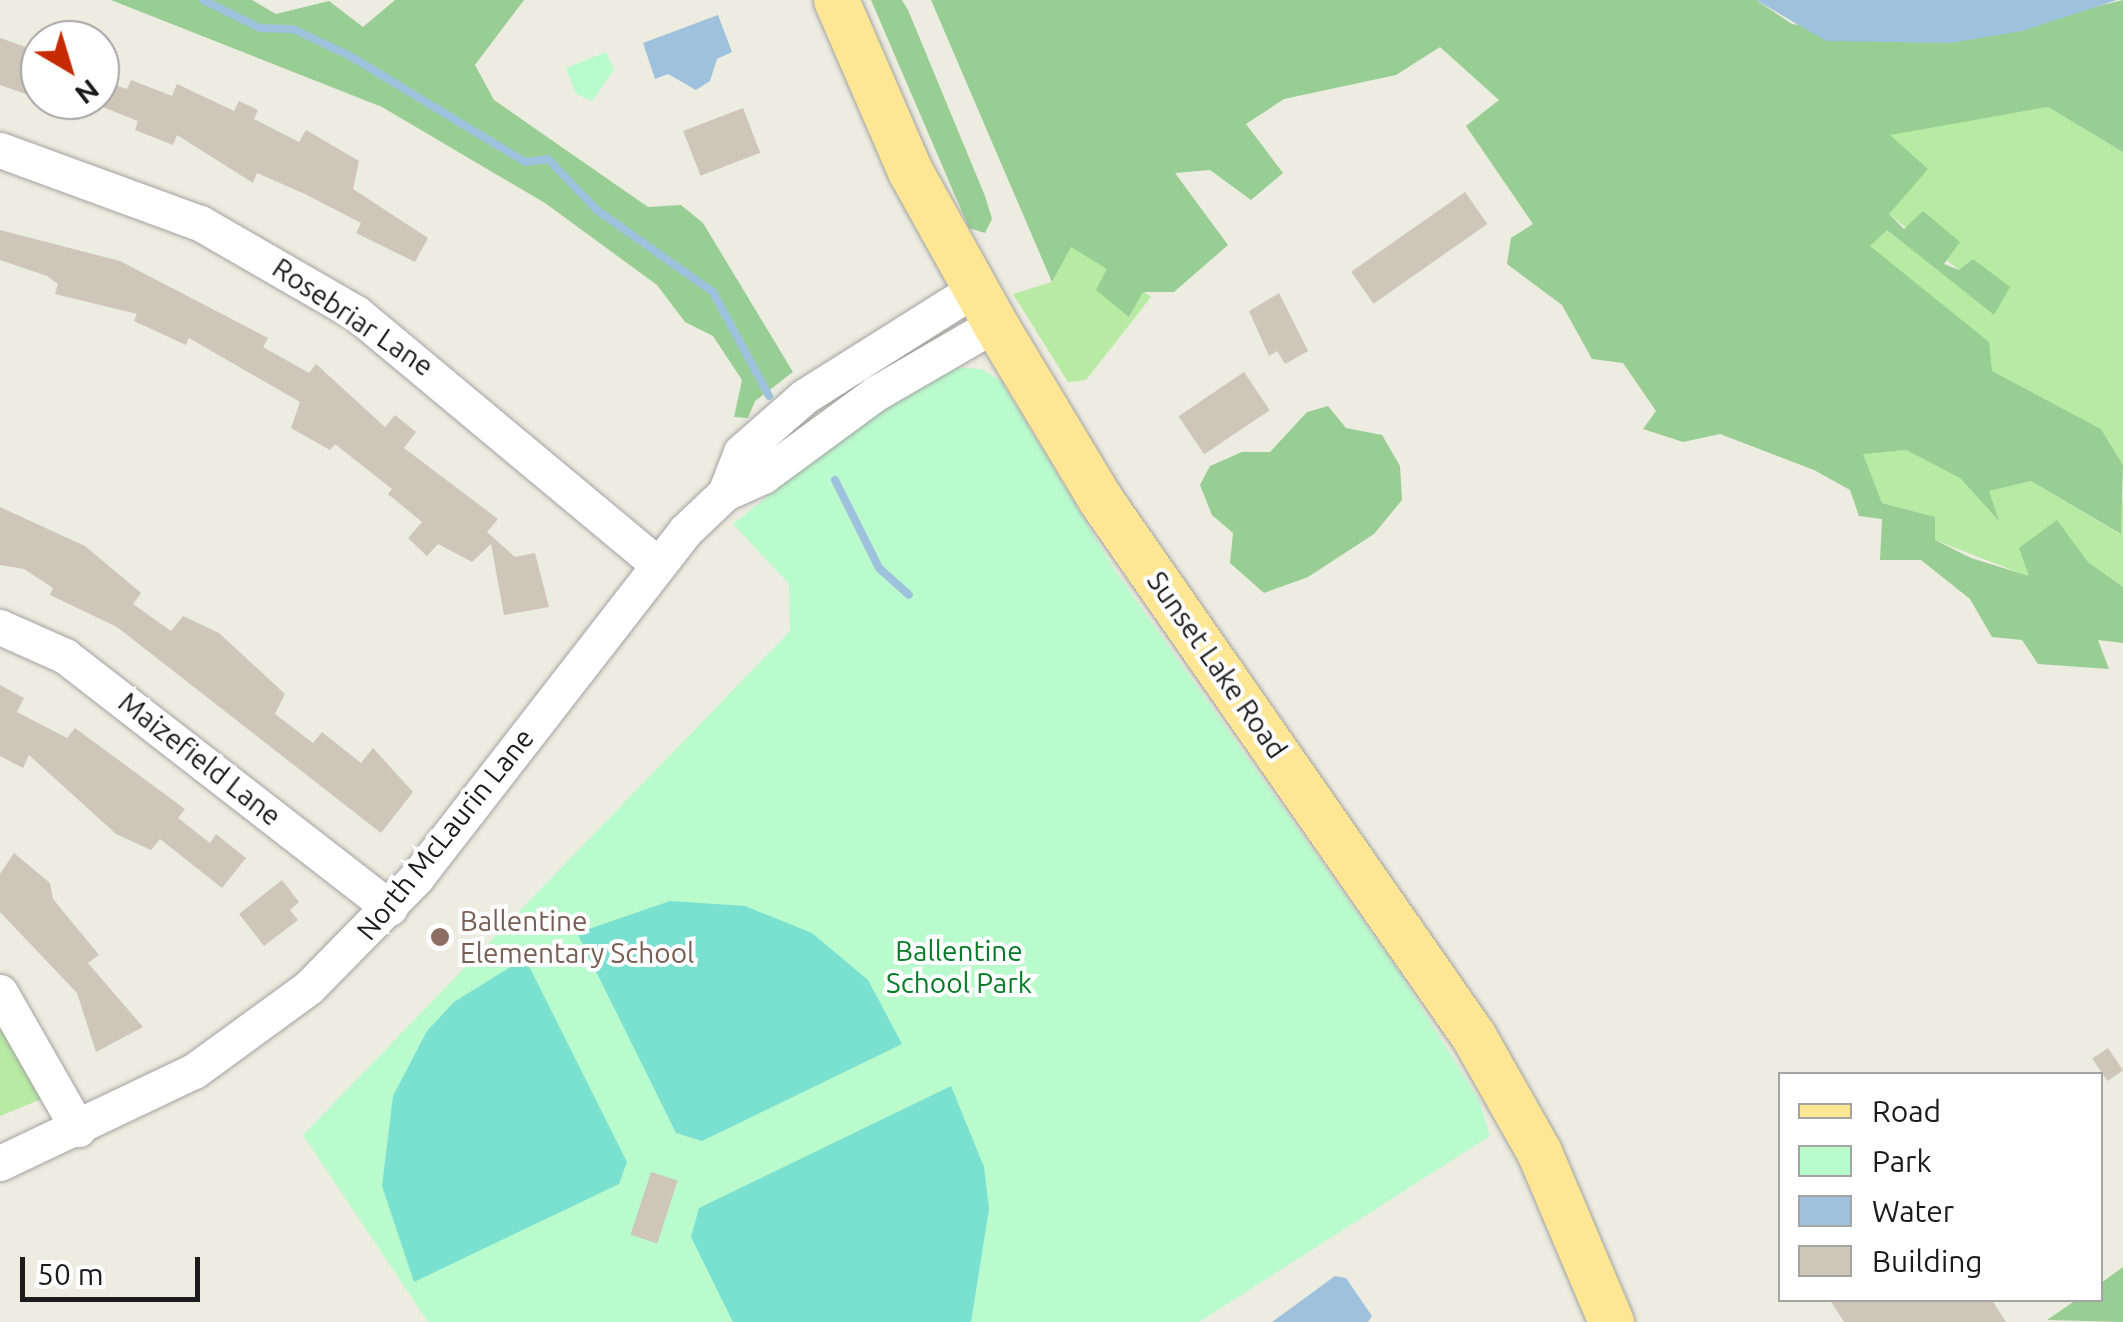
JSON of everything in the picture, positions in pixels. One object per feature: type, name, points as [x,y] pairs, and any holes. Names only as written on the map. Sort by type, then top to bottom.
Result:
[{"type":"main road","name":"Sunset Lake Road","points":[[836,0],[910,171],[985,307],[1100,499],[1474,1037],[1539,1152],[1611,1322]]},
{"type":"street","name":"Rosebriar Lane","points":[[0,150],[200,223],[282,266],[420,359],[657,564]]},
{"type":"street","name":"North McLaurin Lane","points":[[0,1163],[78,1129],[252,1032],[390,908],[657,564],[725,493],[763,476],[876,394],[985,307]]},
{"type":"street","name":"Maizefield Lane","points":[[0,627],[65,656],[390,908]]},
{"type":"street","points":[[0,992],[78,1129]]},
{"type":"green space","points":[[111,0],[252,0],[276,14],[329,1],[363,27],[395,0],[524,0],[475,65],[494,100],[648,207],[681,205],[703,223],[793,372],[755,401],[748,418],[734,417],[742,380],[713,336],[685,322],[657,285],[545,203],[382,107]]},
{"type":"green space","points":[[871,0],[902,0],[908,10],[985,196],[992,219],[985,233],[969,228]]},
{"type":"green space","points":[[931,0],[1756,0],[1792,24],[1950,43],[2123,0],[2123,152],[2048,107],[1890,135],[1928,169],[1889,214],[1904,229],[1923,211],[1960,242],[1944,264],[1959,270],[1973,259],[2010,287],[1994,315],[1887,230],[1870,246],[1989,342],[1992,371],[2101,429],[2123,465],[2121,534],[2031,481],[1989,491],[1999,521],[1960,478],[1906,450],[1863,454],[1882,503],[1935,517],[1935,540],[1971,558],[2029,576],[2019,548],[2057,520],[2088,562],[2123,587],[2123,643],[2098,640],[2109,669],[2038,664],[2022,640],[1992,637],[1970,599],[1921,560],[1880,560],[1882,519],[1859,516],[1850,490],[1814,470],[1720,434],[1683,442],[1643,429],[1656,411],[1623,363],[1592,359],[1562,305],[1507,264],[1511,238],[1533,224],[1466,126],[1499,100],[1440,47],[1396,75],[1284,99],[1246,124],[1283,173],[1251,200],[1210,170],[1175,173],[1228,245],[1174,292],[1143,292],[1129,317],[1096,290],[1107,269],[1071,247],[1052,282]]},
{"type":"green space","points":[[606,52],[614,70],[592,101],[576,94],[566,68]]},
{"type":"green space","points":[[2048,107],[2123,152],[2123,465],[2101,429],[1992,371],[1869,246],[1886,229],[1994,315],[1959,270],[1889,214],[1889,134]]},
{"type":"green space","points":[[1071,246],[1108,269],[1129,317],[1143,291],[1151,297],[1086,380],[1068,382],[1013,294],[1052,282]]},
{"type":"green space","name":"Ballentine School Park","points":[[953,367],[981,369],[1001,381],[1114,569],[1399,972],[1479,1100],[1490,1136],[1199,1322],[428,1322],[303,1135],[790,631],[789,584],[733,524],[849,431]]},
{"type":"green space","points":[[1328,406],[1346,428],[1382,435],[1400,466],[1402,500],[1374,534],[1308,577],[1264,593],[1230,563],[1233,533],[1212,515],[1200,485],[1210,466],[1242,452],[1270,452],[1307,412]]},
{"type":"green space","points":[[1906,450],[1960,478],[1997,519],[1988,491],[2031,481],[2120,534],[2123,493],[2123,587],[2088,562],[2057,521],[2030,577],[1935,540],[1935,517],[1882,503],[1862,453]]},
{"type":"green space","points":[[0,1007],[49,1096],[0,1116]]},
{"type":"green space","points":[[2123,1267],[2123,1322],[2047,1320],[2073,1302],[2103,1302],[2103,1282]]},
{"type":"shaded area","points":[[670,901],[745,906],[812,933],[868,980],[902,1044],[702,1141],[676,1133],[577,933]]},
{"type":"shaded area","points":[[525,958],[627,1162],[619,1184],[414,1282],[382,1186],[393,1096],[427,1031],[454,1002]]},
{"type":"shaded area","points":[[951,1086],[984,1167],[989,1209],[971,1322],[733,1322],[691,1237],[699,1208]]},
{"type":"water","points":[[1756,0],[2117,0],[2022,31],[1950,43],[1826,41]]},
{"type":"water","points":[[718,15],[732,52],[717,59],[710,81],[696,90],[668,74],[655,79],[643,43]]},
{"type":"water","points":[[1335,1276],[1346,1278],[1372,1316],[1368,1322],[1272,1322]]},
{"type":"building","points":[[0,38],[20,45],[20,92],[0,85]]},
{"type":"building","points":[[131,80],[172,96],[177,84],[234,111],[239,101],[258,110],[254,119],[299,142],[306,130],[359,161],[353,189],[428,238],[415,262],[356,233],[361,223],[305,194],[257,173],[253,183],[177,135],[173,145],[135,130],[138,121],[120,114],[120,87],[127,89]]},
{"type":"building","points":[[743,108],[760,153],[700,176],[683,131]]},
{"type":"building","points":[[1465,192],[1487,224],[1374,304],[1351,272]]},
{"type":"building","points":[[0,230],[120,261],[268,338],[263,347],[309,373],[316,364],[385,427],[395,415],[416,432],[404,448],[498,519],[487,532],[515,557],[535,553],[549,607],[504,615],[491,544],[472,562],[438,544],[427,556],[408,538],[422,522],[388,494],[392,489],[335,444],[330,450],[291,428],[300,402],[189,338],[186,345],[134,321],[137,314],[55,294],[58,284],[47,276],[0,260]]},
{"type":"building","points":[[1279,293],[1308,351],[1285,364],[1277,351],[1269,356],[1249,311]]},
{"type":"building","points":[[1244,372],[1270,410],[1204,454],[1179,416]]},
{"type":"building","points":[[0,507],[85,546],[141,593],[133,604],[171,631],[183,616],[219,633],[285,694],[275,714],[313,743],[322,732],[361,763],[373,748],[413,792],[381,833],[117,627],[50,595],[53,588],[24,569],[0,565]]},
{"type":"building","points":[[0,685],[24,698],[17,712],[67,738],[75,728],[185,809],[178,818],[210,843],[216,834],[246,858],[222,888],[160,839],[151,850],[116,834],[29,755],[23,768],[0,756]]},
{"type":"building","points":[[14,853],[50,883],[53,899],[99,955],[88,963],[143,1027],[96,1052],[77,993],[0,912],[0,874]]},
{"type":"building","points":[[282,880],[299,902],[290,910],[298,920],[264,946],[239,914]]},
{"type":"building","points":[[2108,1048],[2123,1070],[2107,1081],[2092,1059]]},
{"type":"building","points":[[651,1172],[678,1181],[657,1243],[631,1235]]},
{"type":"building","points":[[1831,1302],[1993,1302],[2006,1322],[1844,1322]]},
{"type":"waterway","points":[[203,0],[260,28],[293,29],[350,56],[525,162],[548,159],[597,210],[713,292],[769,396]]},
{"type":"waterway","points":[[835,480],[879,568],[909,595]]},
{"type":"place","name":"Ballentine Elementary School","points":[[440,937]]}]
